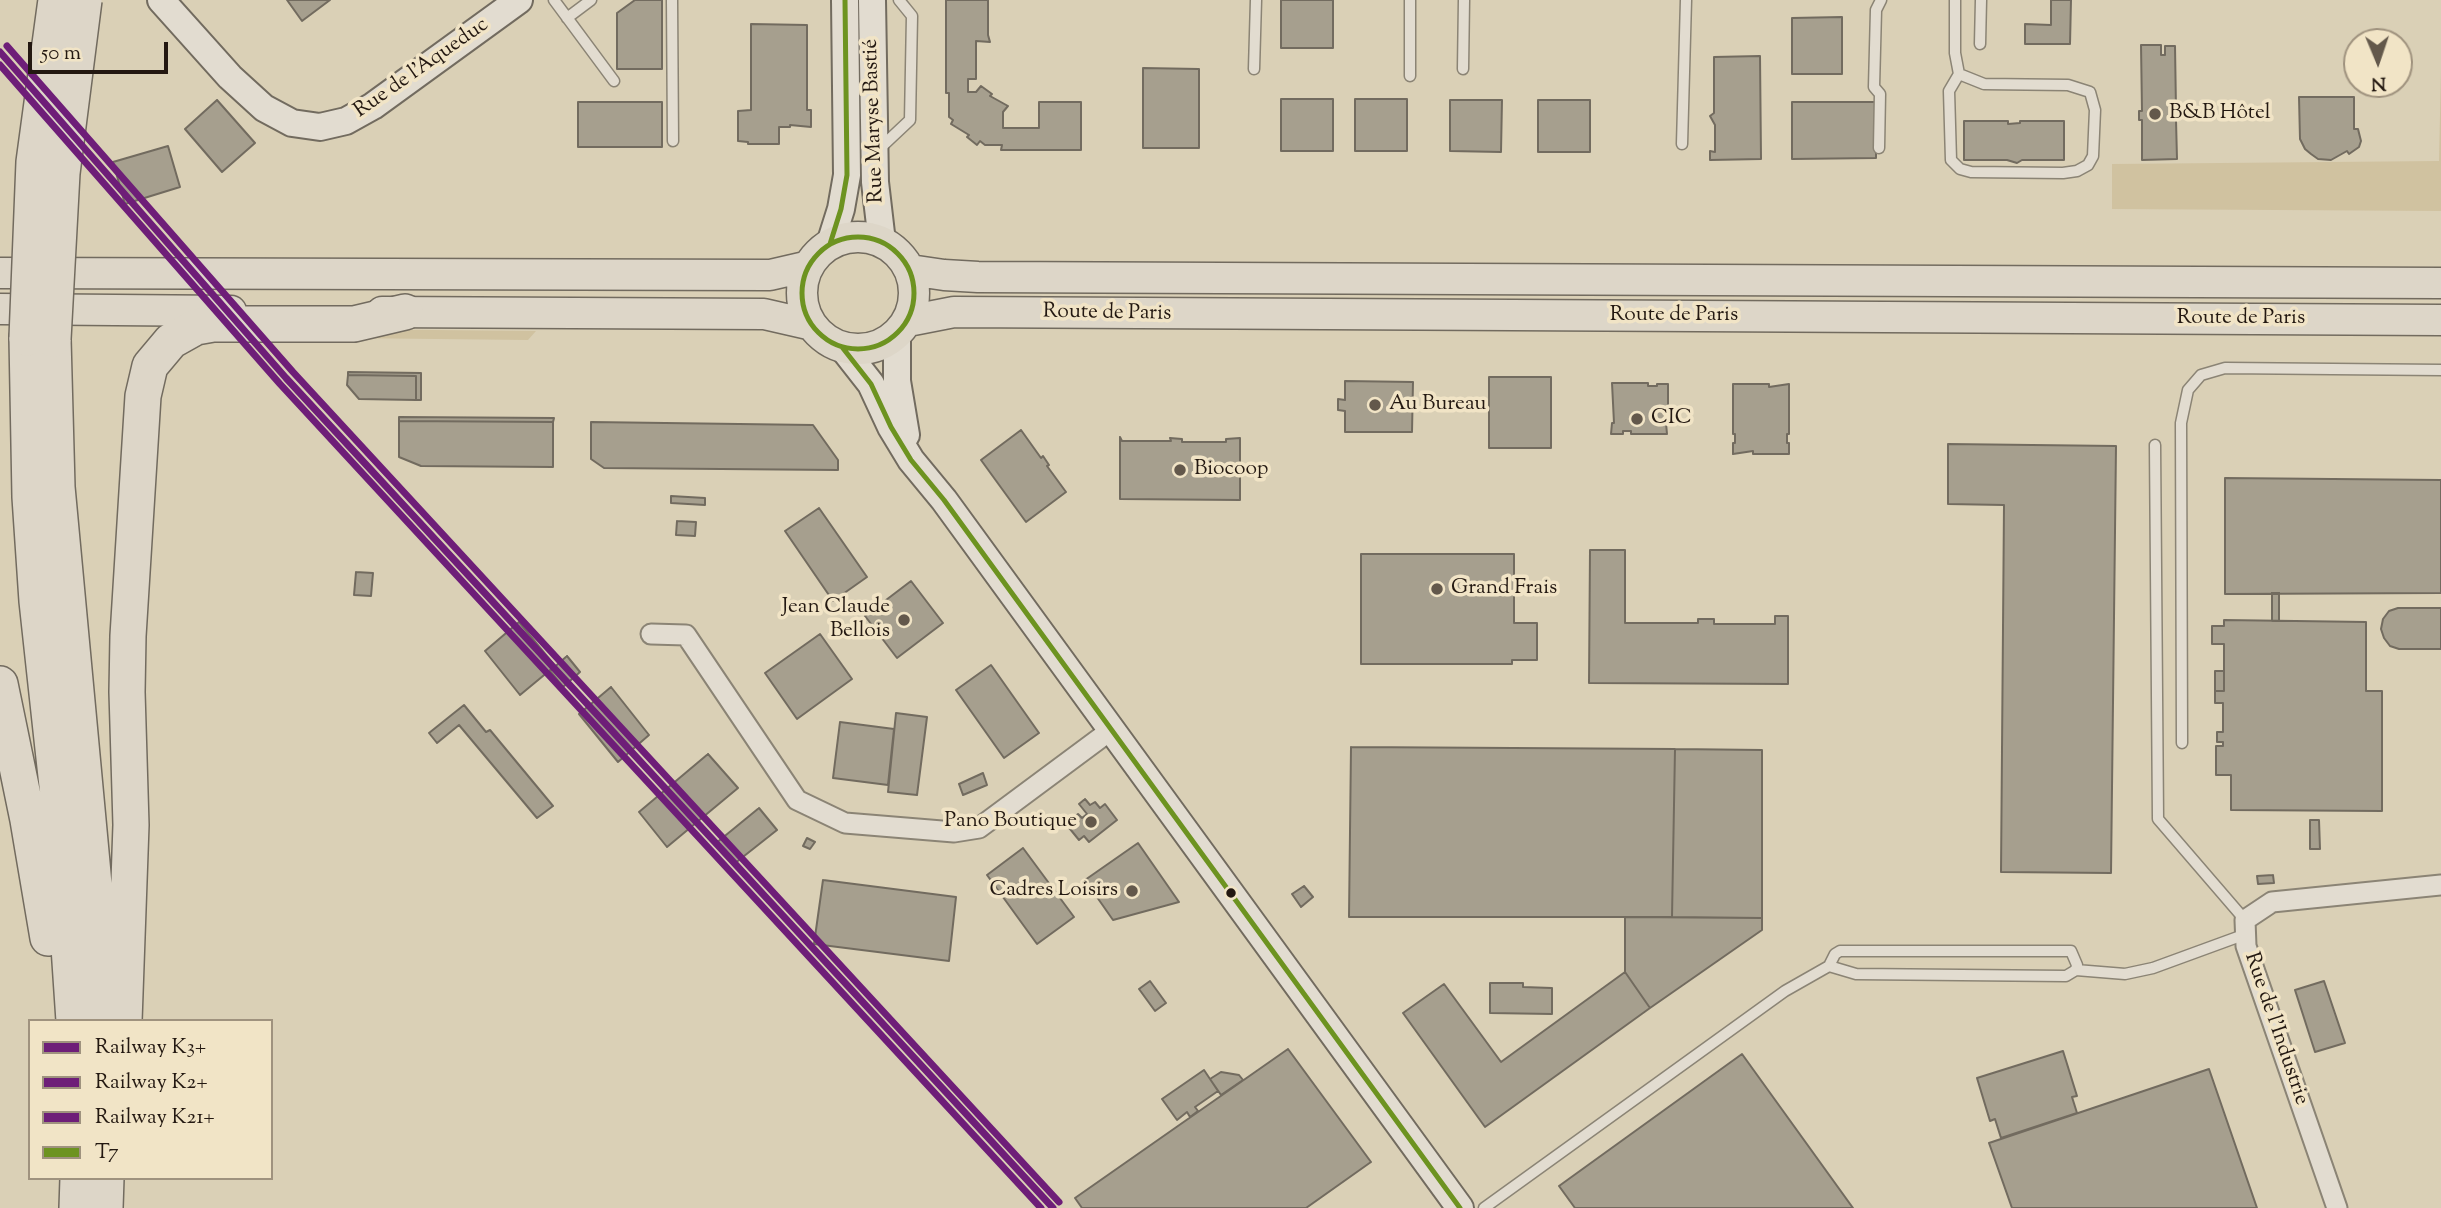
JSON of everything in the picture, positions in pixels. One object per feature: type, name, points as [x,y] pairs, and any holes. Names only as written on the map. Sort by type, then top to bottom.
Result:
[{"type":"highway","points":[[56,0],[34,162],[40,339],[57,487],[95,895],[103,1019]]},
{"type":"highway","points":[[74,1019],[60,813],[37,601],[27,428],[84,0]]},
{"type":"highway","points":[[124,1019],[131,825],[128,636],[143,396],[150,366],[171,341],[196,327],[213,324],[354,324],[405,312]]},
{"type":"highway","points":[[0,684],[41,892],[59,1019]]},
{"type":"highway","points":[[77,1208],[78,1180]]},
{"type":"highway","points":[[105,1208],[106,1180]]},
{"type":"main road","points":[[856,237],[882,242],[893,249],[910,270],[914,304],[902,327],[885,343],[871,348],[842,347],[826,339],[812,325],[802,296],[803,280],[818,254],[830,244],[856,237]]},
{"type":"main road","points":[[0,273],[770,275],[809,266]]},
{"type":"main road","name":"Route de Paris","points":[[910,270],[978,277],[2432,281]]},
{"type":"main road","points":[[2176,318],[2331,308],[2441,309]]},
{"type":"main road","points":[[0,309],[764,314],[812,325]]},
{"type":"main road","name":"Route de Paris","points":[[902,327],[954,312],[2441,320]]},
{"type":"street","name":"Rue de l'Aqueduc","points":[[161,0],[230,77],[264,108],[292,123],[320,127],[346,121],[373,106],[519,0]]},
{"type":"street","name":"Rue Maryse Bastié","points":[[830,244],[841,209],[846,175],[845,0]]},
{"type":"street","name":"Rue Maryse Bastié","points":[[872,0],[874,154],[882,242]]},
{"type":"street","points":[[902,327],[899,402],[911,460]]},
{"type":"street","points":[[842,347],[871,384],[891,427],[911,460],[944,500],[1460,1208]]},
{"type":"street","points":[[651,634],[686,635],[797,800],[845,823],[954,832],[979,828],[1111,730]]},
{"type":"street","points":[[2246,927],[2272,902],[2441,885]]},
{"type":"street","name":"Rue de l'Industrie","points":[[2246,927],[2246,946],[2337,1208]]},
{"type":"lane","points":[[554,0],[614,81]]},
{"type":"lane","points":[[567,18],[591,0]]},
{"type":"lane","points":[[672,0],[673,141]]},
{"type":"lane","points":[[874,154],[890,142],[910,120],[912,16],[899,0]]},
{"type":"lane","points":[[1254,69],[1256,0]]},
{"type":"lane","points":[[1410,0],[1410,76]]},
{"type":"lane","points":[[1463,69],[1464,0]]},
{"type":"lane","points":[[1682,144],[1686,0]]},
{"type":"lane","points":[[1879,148],[1880,94],[1874,87],[1875,10],[1881,0]]},
{"type":"lane","points":[[1955,0],[1955,53],[1959,74],[1949,91],[1951,160],[1960,169],[1970,172],[2063,173],[2077,171],[2088,165],[2093,156],[2095,110],[2090,92],[2068,85],[1984,84],[1959,74]]},
{"type":"lane","points":[[1980,44],[1981,0]]},
{"type":"lane","points":[[2182,743],[2181,423],[2188,390],[2201,375],[2225,369],[2441,370]]},
{"type":"lane","points":[[1829,966],[1856,974],[2066,976],[2076,970],[2125,974],[2152,968],[2246,927],[2158,819],[2155,445]]},
{"type":"lane","points":[[1484,1208],[1785,991],[1829,966],[1835,954],[1840,951],[2071,951],[2077,965],[2076,970]]},
{"type":"shaded area","points":[[2441,69],[2441,211],[2112,209],[2112,164],[2439,161]]},
{"type":"shaded area","points":[[330,329],[536,331],[528,340],[344,338]]},
{"type":"building","points":[[287,0],[330,0],[302,21]]},
{"type":"building","points":[[635,0],[662,0],[662,69],[617,69],[617,13]]},
{"type":"building","points":[[946,0],[988,0],[990,42],[976,41],[976,79],[968,79],[968,92],[976,92],[981,86],[992,94],[990,96],[1008,106],[1003,112],[1003,128],[1039,128],[1039,102],[1081,102],[1081,150],[1001,150],[1002,145],[985,145],[980,141],[977,145],[967,137],[969,135],[951,124],[953,120],[949,117],[949,93],[946,93]]},
{"type":"building","points":[[1281,0],[1333,0],[1333,48],[1281,48]]},
{"type":"building","points":[[2051,0],[2071,0],[2070,44],[2025,44],[2025,24],[2051,25]]},
{"type":"building","points":[[1842,17],[1842,74],[1792,74],[1792,18]]},
{"type":"building","points":[[751,24],[807,25],[807,110],[811,110],[811,127],[779,127],[779,144],[748,144],[738,141],[738,111],[751,110]]},
{"type":"building","points":[[2141,45],[2161,45],[2161,55],[2165,55],[2165,46],[2175,46],[2176,110],[2179,110],[2179,120],[2176,120],[2177,159],[2142,160],[2142,120],[2139,120],[2139,111],[2142,111]]},
{"type":"building","points":[[1760,56],[1761,159],[1710,160],[1710,151],[1715,152],[1715,125],[1710,116],[1714,113],[1714,57]]},
{"type":"building","points":[[1143,68],[1199,69],[1199,148],[1143,148]]},
{"type":"building","points":[[2299,97],[2354,98],[2354,129],[2358,129],[2361,141],[2359,147],[2349,154],[2347,151],[2331,160],[2318,159],[2305,149],[2300,139]]},
{"type":"building","points":[[1281,99],[1333,99],[1333,151],[1281,151]]},
{"type":"building","points":[[1355,99],[1407,99],[1407,151],[1355,151]]},
{"type":"building","points":[[217,100],[255,143],[222,172],[185,129]]},
{"type":"building","points":[[1450,100],[1502,100],[1501,152],[1450,151]]},
{"type":"building","points":[[1538,100],[1590,100],[1590,152],[1538,152]]},
{"type":"building","points":[[578,102],[662,102],[662,147],[578,147]]},
{"type":"building","points":[[1792,102],[1876,102],[1876,158],[1792,159]]},
{"type":"building","points":[[1964,121],[2008,121],[2008,124],[2020,121],[2064,121],[2064,160],[2022,160],[2017,163],[2007,160],[1964,160]]},
{"type":"building","points":[[168,146],[180,187],[125,204],[113,162]]},
{"type":"building","points":[[348,372],[421,373],[421,400],[416,400],[416,376],[348,375]]},
{"type":"building","points":[[348,375],[416,376],[416,400],[359,399],[347,385]]},
{"type":"building","points":[[1489,377],[1551,377],[1551,448],[1489,448]]},
{"type":"building","name":"Au Bureau","points":[[1345,381],[1413,382],[1412,432],[1345,432],[1345,411],[1338,410],[1338,399],[1345,400]]},
{"type":"building","points":[[1612,383],[1648,383],[1648,386],[1668,384],[1668,412],[1665,412],[1667,434],[1631,434],[1631,431],[1623,431],[1623,434],[1611,434],[1614,423]]},
{"type":"building","points":[[1733,384],[1769,384],[1769,387],[1789,384],[1789,454],[1753,454],[1753,451],[1733,454]]},
{"type":"building","points":[[399,417],[554,418],[553,422],[399,421]]},
{"type":"building","points":[[399,421],[553,422],[553,467],[421,466],[399,457]]},
{"type":"building","points":[[591,422],[813,425],[838,460],[838,470],[604,468],[591,459]]},
{"type":"building","points":[[1021,430],[1041,458],[1043,456],[1066,492],[1026,522],[981,460]]},
{"type":"building","name":"Biocoop","points":[[1120,437],[1122,441],[1171,441],[1170,438],[1182,439],[1182,442],[1226,442],[1226,439],[1240,438],[1240,500],[1120,499]]},
{"type":"building","points":[[1948,444],[2116,446],[2111,873],[2001,872],[2004,505],[1948,504]]},
{"type":"building","points":[[2225,478],[2441,480],[2441,593],[2225,594]]},
{"type":"building","points":[[671,496],[705,498],[705,505],[671,503]]},
{"type":"building","points":[[819,508],[867,577],[833,601],[785,531]]},
{"type":"building","points":[[677,521],[696,522],[695,536],[676,535]]},
{"type":"building","points":[[1590,550],[1625,550],[1625,623],[1698,623],[1698,619],[1714,619],[1714,624],[1775,624],[1775,616],[1788,616],[1788,684],[1589,683]]},
{"type":"building","name":"Grand Frais","points":[[1361,554],[1514,554],[1514,623],[1537,623],[1537,660],[1512,660],[1512,664],[1361,664]]},
{"type":"building","points":[[356,572],[373,573],[371,596],[354,595]]},
{"type":"building","name":"Jean Claude Bellois","points":[[911,581],[943,623],[897,658],[865,616]]},
{"type":"building","points":[[2272,593],[2279,593],[2279,621],[2272,621]]},
{"type":"building","points":[[2398,608],[2441,608],[2441,649],[2399,649],[2390,646],[2381,629],[2383,619],[2389,611]]},
{"type":"building","points":[[2224,620],[2366,622],[2366,691],[2382,691],[2382,811],[2231,810],[2231,775],[2216,775],[2216,746],[2223,746],[2223,742],[2217,742],[2217,732],[2223,732],[2223,703],[2215,703],[2215,691],[2224,691],[2224,644],[2212,644],[2212,626],[2224,626]]},
{"type":"building","points":[[519,622],[555,666],[520,695],[485,651]]},
{"type":"building","points":[[820,634],[852,679],[797,719],[765,673]]},
{"type":"building","points":[[567,656],[580,672],[563,687],[550,671]]},
{"type":"building","points":[[991,665],[1039,733],[1004,758],[956,690]]},
{"type":"building","points":[[2215,671],[2224,671],[2224,691],[2215,691]]},
{"type":"building","points":[[611,687],[649,735],[618,762],[579,714]]},
{"type":"building","points":[[464,705],[486,732],[490,730],[553,806],[537,818],[459,725],[437,743],[429,733]]},
{"type":"building","points":[[896,713],[927,717],[917,795],[888,792]]},
{"type":"building","points":[[840,722],[894,729],[888,785],[833,778]]},
{"type":"building","points":[[1351,747],[1675,749],[1672,917],[1349,917]]},
{"type":"building","points":[[1675,749],[1762,750],[1762,918],[1672,917]]},
{"type":"building","points":[[708,754],[738,788],[667,847],[639,812]]},
{"type":"building","points":[[983,773],[987,785],[963,795],[959,784]]},
{"type":"building","name":"Pano Boutique","points":[[1085,799],[1090,805],[1095,802],[1100,808],[1105,804],[1117,820],[1089,842],[1084,836],[1079,840],[1066,824],[1078,814],[1082,818],[1087,814],[1079,804]]},
{"type":"building","points":[[759,808],[777,830],[734,864],[715,844]]},
{"type":"building","points":[[2310,820],[2319,820],[2320,849],[2310,849]]},
{"type":"building","points":[[807,838],[815,842],[810,849],[803,846]]},
{"type":"building","name":"Cadres Loisirs","points":[[1138,843],[1179,902],[1113,920],[1085,880]]},
{"type":"building","points":[[1023,848],[1074,917],[1037,944],[987,875]]},
{"type":"building","points":[[2273,875],[2274,883],[2258,884],[2257,876]]},
{"type":"building","points":[[823,880],[956,897],[949,961],[814,944]]},
{"type":"building","points":[[1304,886],[1313,897],[1301,907],[1292,894]]},
{"type":"building","points":[[1625,917],[1762,918],[1762,930],[1650,1008],[1625,972]]},
{"type":"building","points":[[1625,972],[1650,1008],[1485,1127],[1403,1013],[1444,984],[1501,1062]]},
{"type":"building","points":[[1150,981],[1166,1003],[1155,1011],[1139,989]]},
{"type":"building","points":[[2324,981],[2345,1043],[2315,1052],[2295,990]]},
{"type":"building","points":[[1490,983],[1523,983],[1523,987],[1552,988],[1552,1014],[1490,1013]]},
{"type":"building","points":[[1288,1049],[1371,1162],[1306,1208],[1082,1208],[1075,1198]]},
{"type":"building","points":[[2063,1051],[2077,1096],[2072,1097],[2077,1113],[2001,1138],[1995,1119],[1990,1121],[1977,1078]]},
{"type":"building","points":[[1742,1054],[1853,1208],[1575,1208],[1559,1186]]},
{"type":"building","points":[[2209,1069],[2257,1208],[2012,1208],[1989,1143]]},
{"type":"building","points":[[1204,1070],[1218,1091],[1195,1107],[1198,1111],[1190,1117],[1187,1112],[1177,1120],[1162,1099]]},
{"type":"building","points":[[1221,1072],[1239,1075],[1243,1080],[1221,1095],[1210,1079]]},
{"type":"rail line","name":"K21+","points":[[7,46],[293,372],[1059,1202]]},
{"type":"rail line","name":"K3+","points":[[0,52],[286,378],[1053,1208]]},
{"type":"rail line","name":"K2+","points":[[0,65],[280,384],[1041,1208]]},
{"type":"transit line","name":"T7","points":[[830,244],[841,209],[847,175],[845,0]]},
{"type":"transit line","name":"T7","points":[[858,237],[879,241],[898,253],[910,272],[914,293],[910,314],[898,333],[879,345],[858,349],[837,345],[818,333],[806,314],[802,293],[806,272],[818,253],[837,241],[858,237]]},
{"type":"transit line","name":"T7","points":[[842,347],[871,384],[891,427],[911,460],[944,500],[1460,1208]]},
{"type":"place","name":"B&B Hôtel","points":[[2155,114]]},
{"type":"place","name":"Au Bureau","points":[[1375,405]]},
{"type":"place","name":"CIC","points":[[1637,419]]},
{"type":"place","name":"Biocoop","points":[[1180,470]]},
{"type":"place","name":"Grand Frais","points":[[1437,589]]},
{"type":"place","name":"Jean Claude Bellois","points":[[904,620]]},
{"type":"place","name":"Pano Boutique","points":[[1091,822]]},
{"type":"place","name":"Cadres Loisirs","points":[[1132,891]]}]
